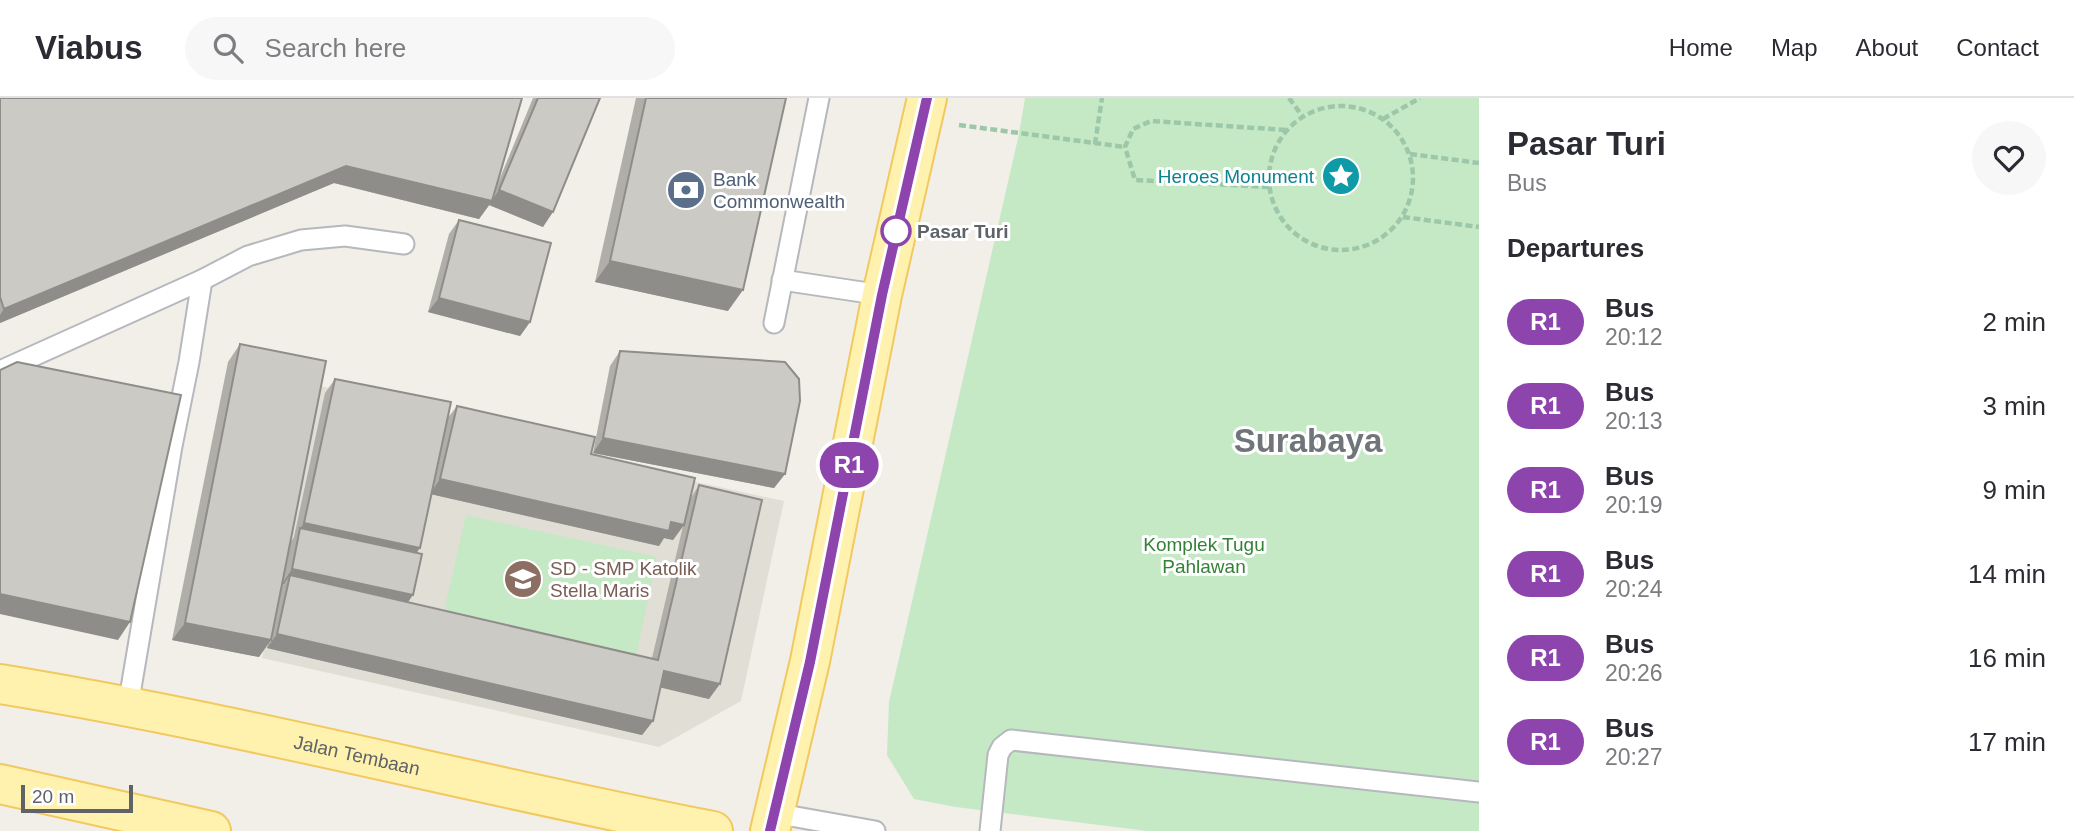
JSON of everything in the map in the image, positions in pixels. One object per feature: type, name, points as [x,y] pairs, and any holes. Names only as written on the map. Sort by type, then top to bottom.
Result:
[{"type":"main road","points":[[772,822],[810,662],[882,295],[925,109]]},
{"type":"main road","name":"Jalan Tembaan","points":[[0,684],[128,706],[603,810],[713,831]]},
{"type":"main road","points":[[0,784],[211,831]]},
{"type":"lane","points":[[774,323],[818,98]]},
{"type":"lane","points":[[0,371],[202,280],[248,256],[301,240],[345,236],[404,244]]},
{"type":"lane","points":[[128,706],[202,280]]},
{"type":"lane","points":[[782,280],[882,295]]},
{"type":"lane","points":[[990,831],[998,755],[1002,747],[1011,740],[1479,792]]},
{"type":"lane","points":[[772,822],[875,831]]},
{"type":"path","points":[[1095,144],[1102,98]]},
{"type":"path","points":[[1289,98],[1303,117]]},
{"type":"path","points":[[1383,119],[1420,98]]},
{"type":"path","points":[[1342,106],[1364,109],[1383,119],[1399,135],[1410,154],[1414,176],[1411,198],[1403,218],[1388,234],[1371,244],[1352,250],[1333,250],[1314,245],[1297,236],[1283,222],[1274,206],[1269,187],[1269,167],[1275,147],[1287,130],[1303,117],[1321,109],[1342,106]]},
{"type":"path","points":[[925,109],[1095,144],[1125,147]]},
{"type":"path","points":[[1269,187],[1135,180],[1125,147],[1133,129],[1151,121],[1287,130]]},
{"type":"path","points":[[1410,154],[1479,163]]},
{"type":"path","points":[[1403,218],[1479,227]]},
{"type":"shaded area","name":"SD - SMP Katolik Stella Maris","points":[[320,386],[588,446],[586,458],[784,501],[741,701],[659,747],[262,658]]},
{"type":"green space","name":"Komplek Tugu Pahlawan","points":[[1025,98],[1479,98],[1479,831],[1147,831],[956,807],[914,799],[887,755],[889,702]]},
{"type":"green space","points":[[466,515],[657,557],[636,656],[443,615]]},
{"type":"building","points":[[0,98],[522,98],[492,201],[346,166],[4,309],[0,297]]},
{"type":"building","points":[[538,98],[600,98],[553,212],[499,190]]},
{"type":"building","name":"Bank Commonwealth","points":[[646,98],[786,98],[743,290],[610,261]]},
{"type":"building","points":[[459,220],[551,243],[530,322],[439,298]]},
{"type":"building","points":[[240,344],[326,361],[271,640],[185,623]]},
{"type":"building","points":[[620,351],[785,362],[799,379],[800,401],[785,474],[603,438]]},
{"type":"building","points":[[17,362],[181,395],[130,622],[0,594],[0,370]]},
{"type":"building","points":[[335,379],[451,402],[420,548],[304,523]]},
{"type":"building","points":[[457,406],[595,437],[591,454],[695,478],[684,525],[671,522],[669,531],[440,479]]},
{"type":"building","points":[[699,485],[762,500],[720,684],[664,671],[653,721],[277,634],[290,575],[658,660]]},
{"type":"building","points":[[300,528],[422,554],[413,595],[292,569]]},
{"type":"bus line","name":"R1","points":[[770,831],[810,662],[882,295],[927,98]]},
{"type":"place","name":"Heroes Monument","points":[[1341,176]]},
{"type":"place","name":"Bank Commonwealth","points":[[686,190]]},
{"type":"place","name":"Pasar Turi","points":[[896,231]]},
{"type":"place","name":"SD - SMP Katolik Stella Maris","points":[[523,579]]},
{"type":"district","name":"Surabaya","points":[[1308,440]]}]
